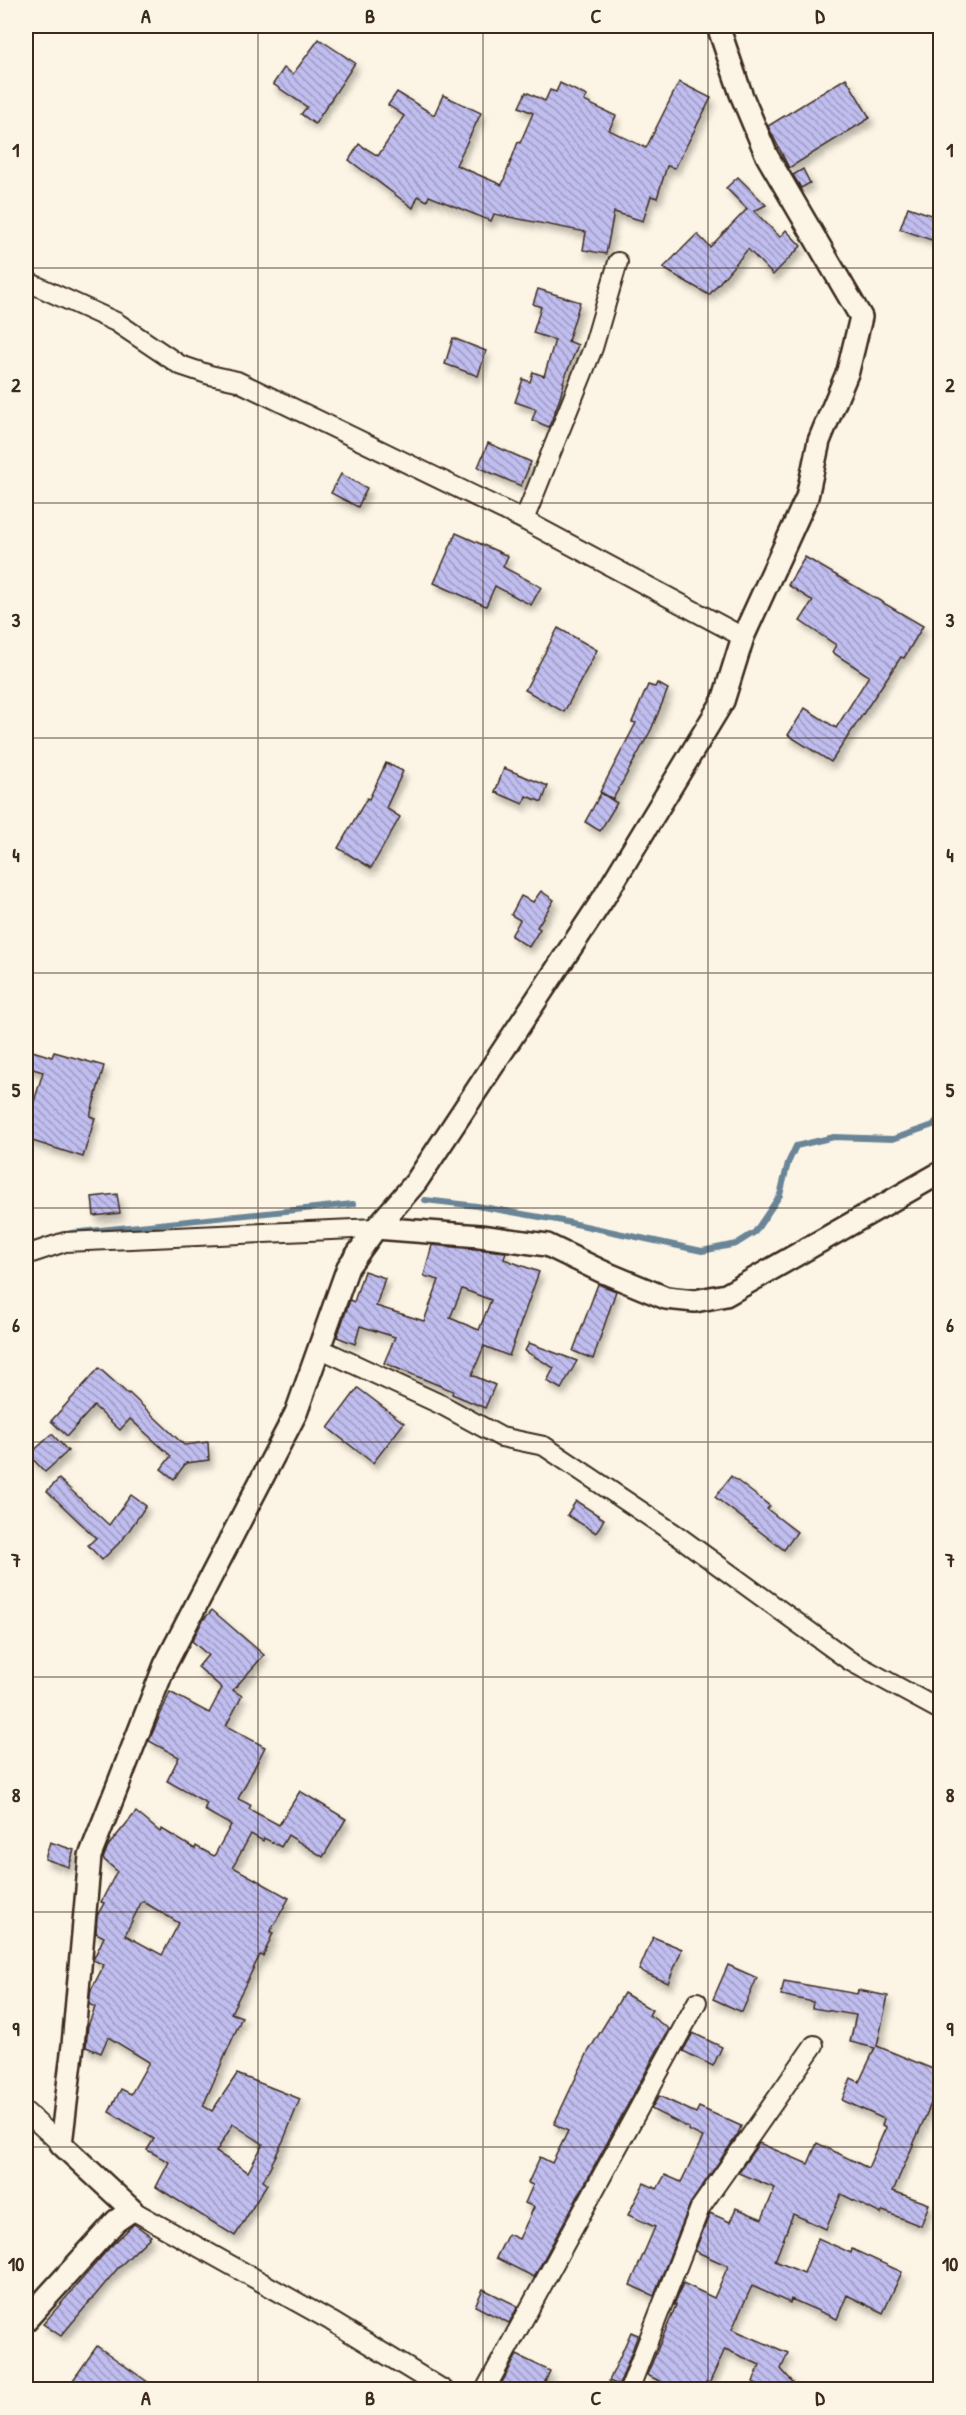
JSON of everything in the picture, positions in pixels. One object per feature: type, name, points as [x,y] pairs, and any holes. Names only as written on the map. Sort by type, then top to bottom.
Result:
[{"type":"street","points":[[61,2144],[73,2045],[90,1856],[165,1665],[296,1413],[348,1267],[376,1228],[416,1182],[603,899],[723,701],[743,637],[807,497],[819,441],[848,371],[861,317],[768,156],[741,94],[718,26]]},
{"type":"street","points":[[524,520],[593,348],[618,262]]},
{"type":"street","points":[[26,281],[116,322],[180,365],[237,381],[524,520],[743,637]]},
{"type":"street","points":[[26,1255],[65,1242],[376,1228],[480,1236],[547,1245],[666,1298],[695,1301],[726,1295],[940,1173]]},
{"type":"street","points":[[319,1348],[442,1405],[501,1437],[544,1446],[678,1536],[850,1661],[940,1710]]},
{"type":"street","points":[[485,2390],[697,2002]]},
{"type":"street","points":[[629,2390],[700,2208],[814,2045]]},
{"type":"street","points":[[26,2112],[132,2210],[331,2321],[444,2390]]},
{"type":"street","points":[[26,2320],[116,2221],[132,2210]]},
{"type":"building","points":[[319,39],[355,63],[315,124],[301,114],[307,107],[273,84],[284,68],[293,74]]},
{"type":"building","points":[[846,78],[870,118],[789,168],[768,126]]},
{"type":"building","points":[[679,82],[711,98],[675,168],[667,166],[657,198],[651,196],[643,221],[614,212],[606,254],[583,250],[586,232],[494,214],[491,221],[429,196],[427,201],[418,196],[413,208],[349,160],[359,144],[378,156],[404,116],[388,105],[397,92],[434,115],[443,95],[481,113],[456,165],[502,185],[518,142],[520,143],[533,113],[519,107],[526,92],[545,101],[550,90],[556,92],[560,83],[587,96],[584,101],[616,116],[609,130],[646,148]]},
{"type":"building","points":[[803,169],[810,183],[801,188],[793,175]]},
{"type":"building","points":[[738,177],[766,205],[754,211],[780,237],[786,230],[801,246],[773,275],[748,249],[709,295],[663,268],[697,234],[710,247],[747,209],[726,188]]},
{"type":"building","points":[[908,207],[940,218],[940,243],[900,229]]},
{"type":"building","points":[[538,289],[580,302],[568,341],[578,345],[563,382],[560,398],[549,427],[532,420],[536,409],[515,402],[523,379],[530,382],[533,372],[544,376],[555,340],[533,333],[541,307],[533,304]]},
{"type":"building","points":[[453,338],[486,351],[478,376],[445,364]]},
{"type":"building","points":[[488,443],[531,462],[521,486],[478,467]]},
{"type":"building","points":[[341,474],[367,488],[358,507],[331,493]]},
{"type":"building","points":[[456,533],[508,556],[503,567],[541,587],[531,605],[495,586],[486,606],[434,583]]},
{"type":"building","points":[[805,557],[923,626],[904,658],[901,657],[831,762],[788,735],[805,708],[836,728],[869,676],[832,652],[836,645],[800,621],[813,601],[788,585]]},
{"type":"building","points":[[558,628],[597,650],[564,712],[525,690]]},
{"type":"building","points":[[657,683],[668,689],[651,730],[613,799],[600,792],[636,723],[632,722],[648,685],[655,687]]},
{"type":"building","points":[[386,763],[403,771],[386,808],[400,817],[371,868],[338,848],[367,798],[369,799]]},
{"type":"building","points":[[504,768],[548,786],[542,802],[526,796],[523,804],[495,792]]},
{"type":"building","points":[[601,793],[617,803],[600,831],[585,822]]},
{"type":"building","points":[[541,891],[554,900],[537,927],[540,929],[529,947],[511,936],[520,920],[511,915],[521,896],[533,902]]},
{"type":"building","points":[[26,1049],[52,1057],[54,1052],[104,1066],[90,1116],[95,1118],[83,1157],[26,1139],[26,1102],[33,1105],[43,1072],[26,1067]]},
{"type":"building","points":[[117,1194],[120,1213],[94,1216],[92,1197]]},
{"type":"building","points":[[432,1245],[506,1252],[504,1259],[539,1272],[509,1356],[484,1346],[472,1375],[495,1385],[485,1408],[452,1394],[453,1391],[384,1363],[395,1337],[360,1326],[355,1344],[337,1337],[350,1300],[354,1302],[364,1271],[385,1278],[376,1306],[424,1321],[439,1280],[424,1276]],"holes":[[[462,1289],[491,1300],[479,1330],[450,1318]]]},
{"type":"building","points":[[598,1284],[616,1291],[593,1359],[573,1351]]},
{"type":"building","points":[[529,1343],[577,1361],[561,1389],[547,1381],[554,1368],[525,1351]]},
{"type":"building","points":[[99,1368],[184,1445],[208,1442],[209,1460],[186,1463],[174,1479],[161,1469],[171,1456],[130,1419],[120,1430],[94,1406],[67,1436],[51,1421]]},
{"type":"building","points":[[358,1388],[404,1423],[373,1463],[328,1428]]},
{"type":"building","points":[[52,1434],[68,1451],[45,1472],[29,1455]]},
{"type":"building","points":[[731,1476],[770,1506],[767,1509],[797,1532],[784,1550],[715,1497]]},
{"type":"building","points":[[59,1479],[109,1525],[131,1495],[146,1506],[123,1539],[102,1560],[88,1545],[96,1538],[47,1491]]},
{"type":"building","points":[[576,1501],[604,1519],[596,1533],[567,1515]]},
{"type":"building","points":[[212,1610],[264,1655],[233,1690],[242,1696],[226,1726],[265,1747],[238,1799],[251,1805],[249,1809],[279,1825],[300,1791],[346,1819],[323,1857],[288,1835],[281,1847],[251,1834],[233,1867],[289,1898],[270,1932],[273,1933],[263,1956],[260,1955],[231,2013],[242,2017],[203,2106],[212,2111],[237,2074],[300,2099],[284,2139],[263,2181],[267,2184],[235,2236],[156,2187],[169,2162],[147,2150],[154,2139],[109,2112],[121,2089],[131,2094],[149,2062],[108,2037],[101,2053],[86,2047],[88,2026],[95,2007],[89,2004],[91,1990],[104,1965],[93,1960],[104,1937],[96,1933],[97,1916],[104,1903],[101,1902],[117,1871],[103,1859],[108,1846],[136,1812],[160,1832],[162,1829],[195,1849],[196,1846],[214,1856],[231,1825],[204,1810],[207,1803],[167,1781],[179,1757],[149,1741],[170,1692],[209,1713],[222,1688],[198,1667],[208,1655],[192,1641],[203,1620]],"holes":[[[142,1901],[179,1923],[162,1955],[125,1935]],[[233,2124],[263,2144],[248,2172],[216,2152]]]},
{"type":"building","points":[[50,1842],[74,1850],[69,1867],[45,1859]]},
{"type":"building","points":[[653,1937],[682,1949],[668,1983],[639,1970]]},
{"type":"building","points":[[728,1965],[757,1978],[742,2012],[713,1999]]},
{"type":"building","points":[[784,1981],[857,1994],[858,1990],[888,1996],[877,2046],[940,2072],[940,2083],[893,2191],[929,2204],[921,2226],[883,2211],[881,2214],[841,2194],[826,2229],[793,2214],[775,2261],[804,2273],[818,2238],[851,2253],[852,2249],[902,2272],[883,2313],[847,2295],[837,2319],[791,2299],[790,2303],[752,2286],[732,2329],[788,2353],[781,2369],[800,2390],[769,2390],[753,2382],[760,2365],[725,2349],[709,2384],[706,2382],[703,2390],[679,2390],[647,2375],[683,2283],[714,2298],[728,2266],[695,2251],[710,2213],[730,2222],[736,2208],[762,2219],[775,2188],[738,2173],[759,2143],[808,2164],[817,2143],[868,2168],[886,2127],[882,2125],[884,2119],[842,2100],[851,2078],[859,2082],[875,2048],[850,2042],[856,2015],[812,2008],[813,2002],[781,1995]]},
{"type":"building","points":[[624,1993],[652,2010],[649,2015],[669,2029],[534,2277],[496,2258],[508,2234],[519,2239],[534,2207],[525,2203],[533,2185],[528,2183],[540,2157],[552,2163],[568,2131],[554,2124],[588,2052]]},
{"type":"building","points":[[693,2033],[722,2047],[713,2066],[683,2051]]},
{"type":"building","points":[[659,2096],[696,2113],[699,2107],[741,2126],[738,2134],[690,2204],[654,2296],[630,2285],[655,2227],[628,2215],[644,2183],[657,2189],[665,2175],[681,2182],[703,2137],[651,2109]]},
{"type":"building","points":[[134,2224],[151,2236],[118,2268],[61,2336],[43,2324],[109,2248]]},
{"type":"building","points":[[483,2289],[518,2306],[509,2323],[475,2306]]},
{"type":"building","points":[[631,2332],[638,2335],[619,2385],[609,2381]]},
{"type":"building","points":[[97,2346],[159,2390],[66,2390]]},
{"type":"building","points":[[517,2355],[550,2371],[541,2390],[498,2390]]},
{"type":"waterway","points":[[425,1200],[477,1206],[557,1220],[702,1251],[736,1244],[755,1232],[780,1195],[788,1163],[796,1146],[834,1137],[893,1139],[933,1125],[940,1116]]},
{"type":"waterway","points":[[71,1233],[353,1204]]}]
